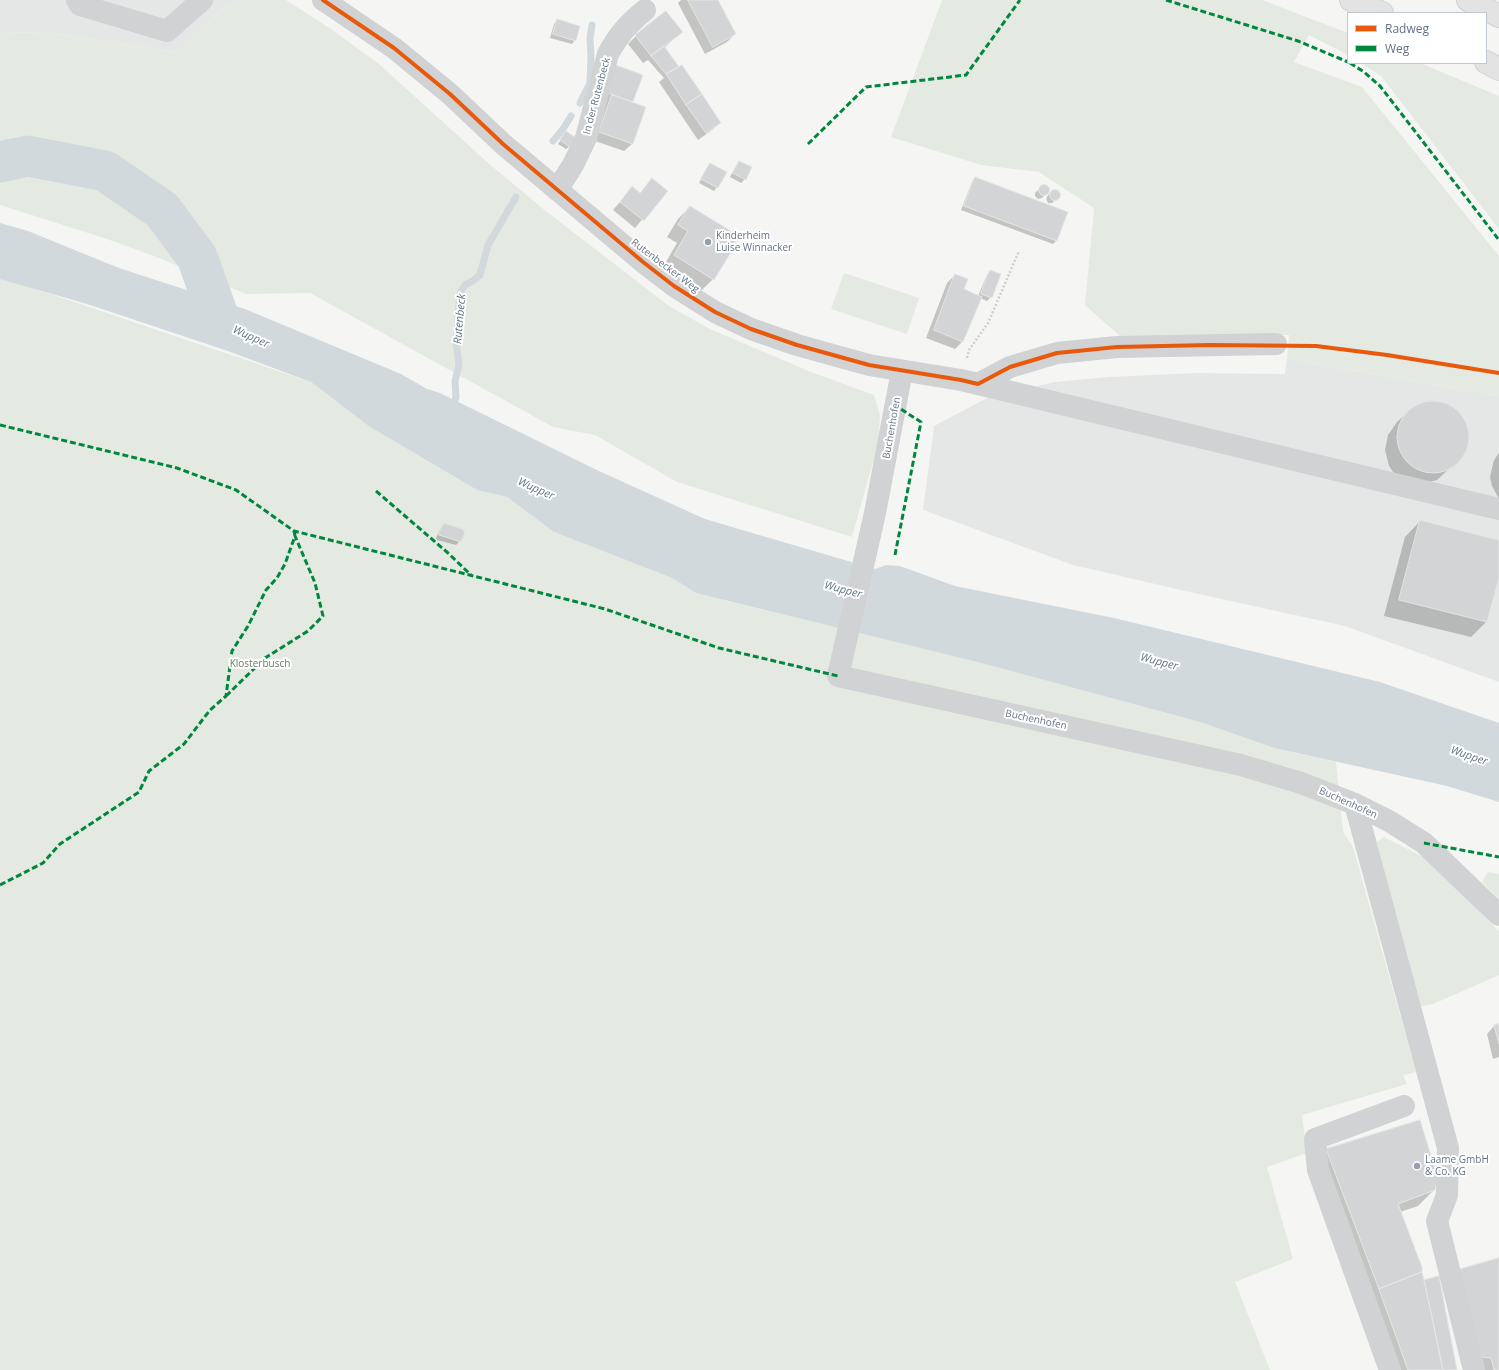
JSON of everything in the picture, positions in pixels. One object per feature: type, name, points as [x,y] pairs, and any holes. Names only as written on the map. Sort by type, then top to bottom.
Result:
[{"type":"highway","points":[[1351,0],[1380,12]]},
{"type":"highway","points":[[1468,0],[1499,16]]},
{"type":"highway","points":[[1487,63],[1499,69]]},
{"type":"street","points":[[77,0],[80,5],[167,31],[202,0]]},
{"type":"street","name":"Rutenbecker Weg","points":[[323,0],[394,48],[450,94],[503,144],[557,190],[674,286],[715,312],[751,329],[797,345],[869,365],[969,382],[1499,509]]},
{"type":"street","name":"In der Rutenbeck","points":[[557,190],[573,165],[586,138],[608,54],[614,42],[627,26],[646,10]]},
{"type":"street","points":[[969,382],[1032,359],[1057,353],[1088,349],[1276,344]]},
{"type":"street","name":"Buchenhofen","points":[[902,371],[875,513],[850,630],[838,676],[1241,765],[1301,783],[1355,804],[1389,821],[1424,843],[1499,915]]},
{"type":"street","points":[[1355,804],[1448,1148],[1447,1195],[1436,1221],[1474,1370]]},
{"type":"street","points":[[1390,1370],[1318,1170],[1315,1139],[1404,1106]]},
{"type":"path","points":[[969,382],[969,350],[988,323],[1019,251]]},
{"type":"shaded area","points":[[0,0],[233,0],[176,52],[46,32],[0,33]]},
{"type":"shaded area","points":[[1287,359],[1499,396],[1499,682],[1345,626],[1073,565],[923,510],[934,426],[991,396],[1055,382],[1108,377],[1197,373],[1285,374]]},
{"type":"green space","points":[[233,0],[286,0],[331,29],[379,64],[487,162],[547,212],[669,306],[710,329],[811,372],[874,395],[880,416],[878,444],[852,537],[677,482],[595,435],[553,427],[310,293],[246,294],[154,256],[107,239],[0,205],[0,33],[46,32],[176,52]]},
{"type":"green space","points":[[942,0],[1262,0],[1347,33],[1347,54],[1309,35],[1294,62],[1362,87],[1499,256],[1499,396],[1287,359],[1289,335],[1120,336],[1085,305],[1094,208],[1039,172],[981,165],[891,137]]},
{"type":"green space","points":[[1363,64],[1422,64],[1499,96],[1499,229],[1381,76]]},
{"type":"green space","points":[[844,273],[919,298],[907,334],[831,309]]},
{"type":"green space","name":"Klosterbusch","points":[[0,277],[311,382],[370,427],[477,490],[507,497],[554,532],[672,578],[696,593],[981,663],[1200,722],[1274,748],[1336,762],[1343,832],[1353,847],[1416,1072],[1403,1075],[1407,1084],[1302,1115],[1307,1153],[1267,1167],[1293,1259],[1235,1282],[1270,1370],[0,1370]]},
{"type":"green space","points":[[1384,837],[1433,862],[1499,932],[1499,975],[1433,1004],[1418,1007],[1377,842]]},
{"type":"green space","points":[[1488,872],[1499,874],[1499,899],[1482,882]]},
{"type":"water","points":[[0,223],[28,231],[119,268],[245,309],[401,374],[427,389],[440,393],[599,471],[705,519],[875,569],[886,565],[900,566],[955,586],[1114,618],[1380,682],[1499,723],[1499,802],[1447,786],[1274,748],[1200,722],[981,663],[696,593],[672,578],[554,532],[507,497],[477,490],[370,427],[311,382],[225,350],[87,304],[0,279]]},
{"type":"building","points":[[688,0],[718,0],[736,34],[713,47]]},
{"type":"building","points":[[666,11],[683,32],[651,56],[635,35]]},
{"type":"building","points":[[557,19],[580,26],[576,41],[553,34]]},
{"type":"building","points":[[664,46],[679,67],[666,74],[651,56]]},
{"type":"building","points":[[616,65],[643,75],[633,102],[606,92]]},
{"type":"building","points":[[682,65],[702,94],[686,105],[666,74]]},
{"type":"building","points":[[702,94],[721,123],[706,133],[686,105]]},
{"type":"building","points":[[612,95],[646,107],[633,144],[599,132]]},
{"type":"building","points":[[566,131],[576,138],[570,147],[560,140]]},
{"type":"building","points":[[739,161],[752,167],[746,180],[733,173]]},
{"type":"building","points":[[710,163],[727,172],[718,188],[701,179]]},
{"type":"building","points":[[975,177],[1068,212],[1057,241],[964,206]]},
{"type":"building","points":[[652,178],[668,191],[644,221],[620,202],[632,186],[640,193]]},
{"type":"building","points":[[1044,184],[1048,186],[1050,190],[1048,194],[1044,196],[1040,194],[1038,190],[1040,186]]},
{"type":"building","points":[[1055,189],[1059,191],[1061,195],[1059,199],[1055,201],[1051,199],[1049,195],[1051,191]]},
{"type":"building","name":"Kinderheim Luise Winnacker","points":[[690,206],[739,236],[731,248],[733,249],[714,280],[674,255],[688,231],[678,225]]},
{"type":"building","points":[[990,270],[1001,274],[992,298],[981,294]]},
{"type":"building","points":[[955,274],[968,279],[964,289],[982,297],[963,342],[934,330]]},
{"type":"building","points":[[1433,401],[1447,404],[1459,411],[1466,423],[1469,437],[1466,451],[1459,463],[1447,470],[1433,473],[1419,470],[1407,463],[1400,451],[1397,437],[1400,423],[1407,411],[1419,404]]},
{"type":"building","points":[[1420,520],[1499,540],[1499,578],[1487,622],[1399,600]]},
{"type":"building","points":[[444,523],[463,529],[465,533],[461,542],[439,535]]},
{"type":"building","points":[[1499,1024],[1499,1044],[1494,1025]]},
{"type":"building","points":[[1420,1120],[1438,1178],[1435,1190],[1398,1204],[1422,1267],[1422,1272],[1379,1289],[1326,1149]]},
{"type":"building","points":[[1499,1258],[1499,1370],[1494,1370],[1491,1358],[1482,1357],[1457,1270]]},
{"type":"building","points":[[1422,1272],[1443,1370],[1408,1370],[1379,1289]]},
{"type":"building","points":[[1439,1276],[1457,1370],[1443,1370],[1424,1280]]},
{"type":"waterway","name":"Rutenbeck","points":[[580,103],[590,83],[590,38],[592,25]]},
{"type":"waterway","name":"Rutenbeck","points":[[553,141],[571,116]]},
{"type":"waterway","name":"Wupper","points":[[0,162],[28,156],[105,171],[162,210],[197,257],[221,324]]},
{"type":"waterway","name":"Rutenbeck","points":[[452,409],[456,397],[455,381],[459,365],[456,342],[460,293],[465,285],[480,275],[488,245],[516,197]]},
{"type":"marked path","points":[[808,144],[866,87],[966,75],[1020,0]]},
{"type":"marked path","points":[[1166,0],[1298,41],[1347,62]]},
{"type":"marked path","points":[[1352,64],[1364,72],[1380,86],[1499,240]]},
{"type":"marked path","points":[[895,555],[921,422],[896,406]]},
{"type":"marked path","points":[[0,425],[177,468],[236,490],[294,531],[605,609],[719,648],[838,676]]},
{"type":"marked path","points":[[376,491],[448,553],[472,576]]},
{"type":"marked path","points":[[0,885],[43,863],[60,844],[139,792],[149,771],[184,744],[210,710],[226,696],[232,651],[248,626],[266,590],[277,578],[285,564],[295,536],[294,531]]},
{"type":"marked path","points":[[226,696],[265,658],[308,631],[323,616],[315,583],[295,536]]},
{"type":"marked path","points":[[1424,843],[1499,857]]},
{"type":"cycle path","points":[[323,0],[394,48],[450,94],[503,144],[643,262],[674,286],[715,312],[751,329],[797,345],[869,365],[978,384],[1010,367],[1057,353],[1117,347],[1210,345],[1316,346],[1387,355],[1499,373]]},
{"type":"place","name":"Kinderheim Luise Winnacker","points":[[708,242]]},
{"type":"place","name":"Laame GmbH & Co. KG","points":[[1417,1166]]}]
